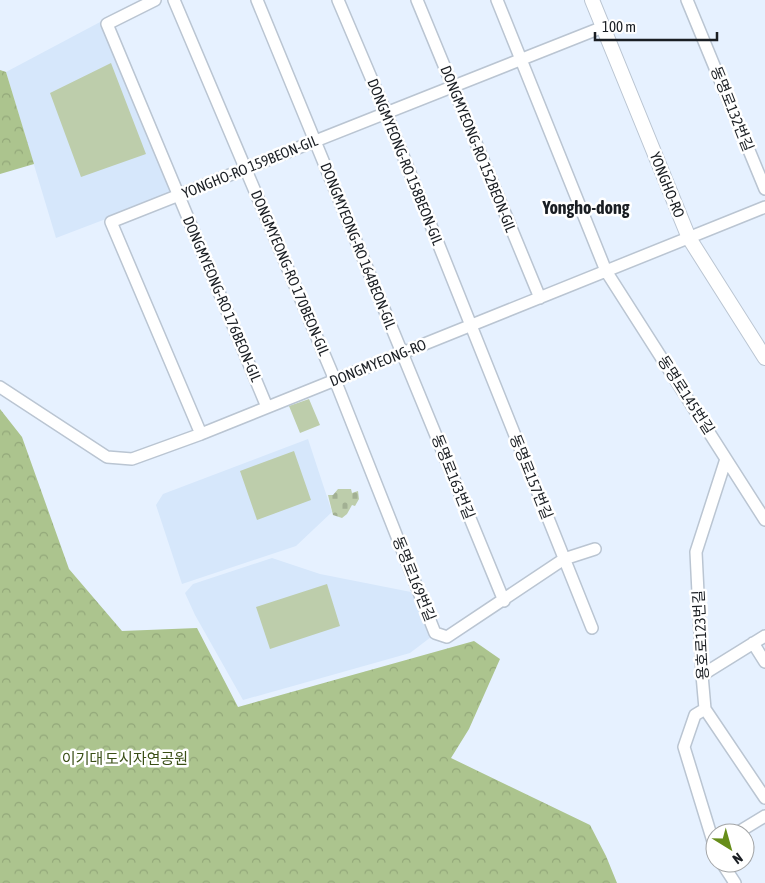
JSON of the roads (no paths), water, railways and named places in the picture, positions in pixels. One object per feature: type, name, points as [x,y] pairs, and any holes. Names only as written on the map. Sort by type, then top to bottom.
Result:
[{"type":"main road","name":"YONGHO-RO","points":[[592,0],[689,238],[765,358]]},
{"type":"street","name":"DONGMYEONG-RO 176BEON-GIL","points":[[155,0],[107,24],[267,407]]},
{"type":"street","name":"DONGMYEONG-RO 170BEON-GIL","points":[[174,0],[335,380]]},
{"type":"street","name":"DONGMYEONG-RO 164BEON-GIL","points":[[257,0],[402,353]]},
{"type":"street","name":"DONGMYEONG-RO 158BEON-GIL","points":[[338,0],[386,113],[471,326]]},
{"type":"street","name":"DONGMYEONG-RO 152BEON-GIL","points":[[417,0],[540,298]]},
{"type":"street","name":"동명로145번길","points":[[497,0],[606,271],[765,520]]},
{"type":"street","name":"동명로132번길","points":[[687,0],[765,189]]},
{"type":"street","name":"YONGHO-RO 159BEON-GIL","points":[[201,434],[111,222],[603,27]]},
{"type":"street","name":"DONGMYEONG-RO","points":[[0,387],[108,456],[132,459],[201,434],[765,207]]},
{"type":"street","name":"동명로157번길","points":[[471,326],[592,628]]},
{"type":"street","name":"동명로163번길","points":[[402,353],[504,601]]},
{"type":"street","name":"동명로169번길","points":[[335,380],[435,633],[447,637],[564,560],[595,549]]},
{"type":"street","name":"용호로123번길","points":[[726,459],[696,552],[702,675],[706,709],[765,798]]},
{"type":"street","points":[[702,675],[765,636]]},
{"type":"street","points":[[753,643],[765,662]]},
{"type":"street","points":[[706,709],[695,715],[684,747],[708,823]]},
{"type":"street","points":[[753,823],[765,816]]},
{"type":"district","name":"Yongho-dong","points":[[586,208]]},
{"type":"park label","name":"이기대 도시자연공원","points":[[125,759]]}]
